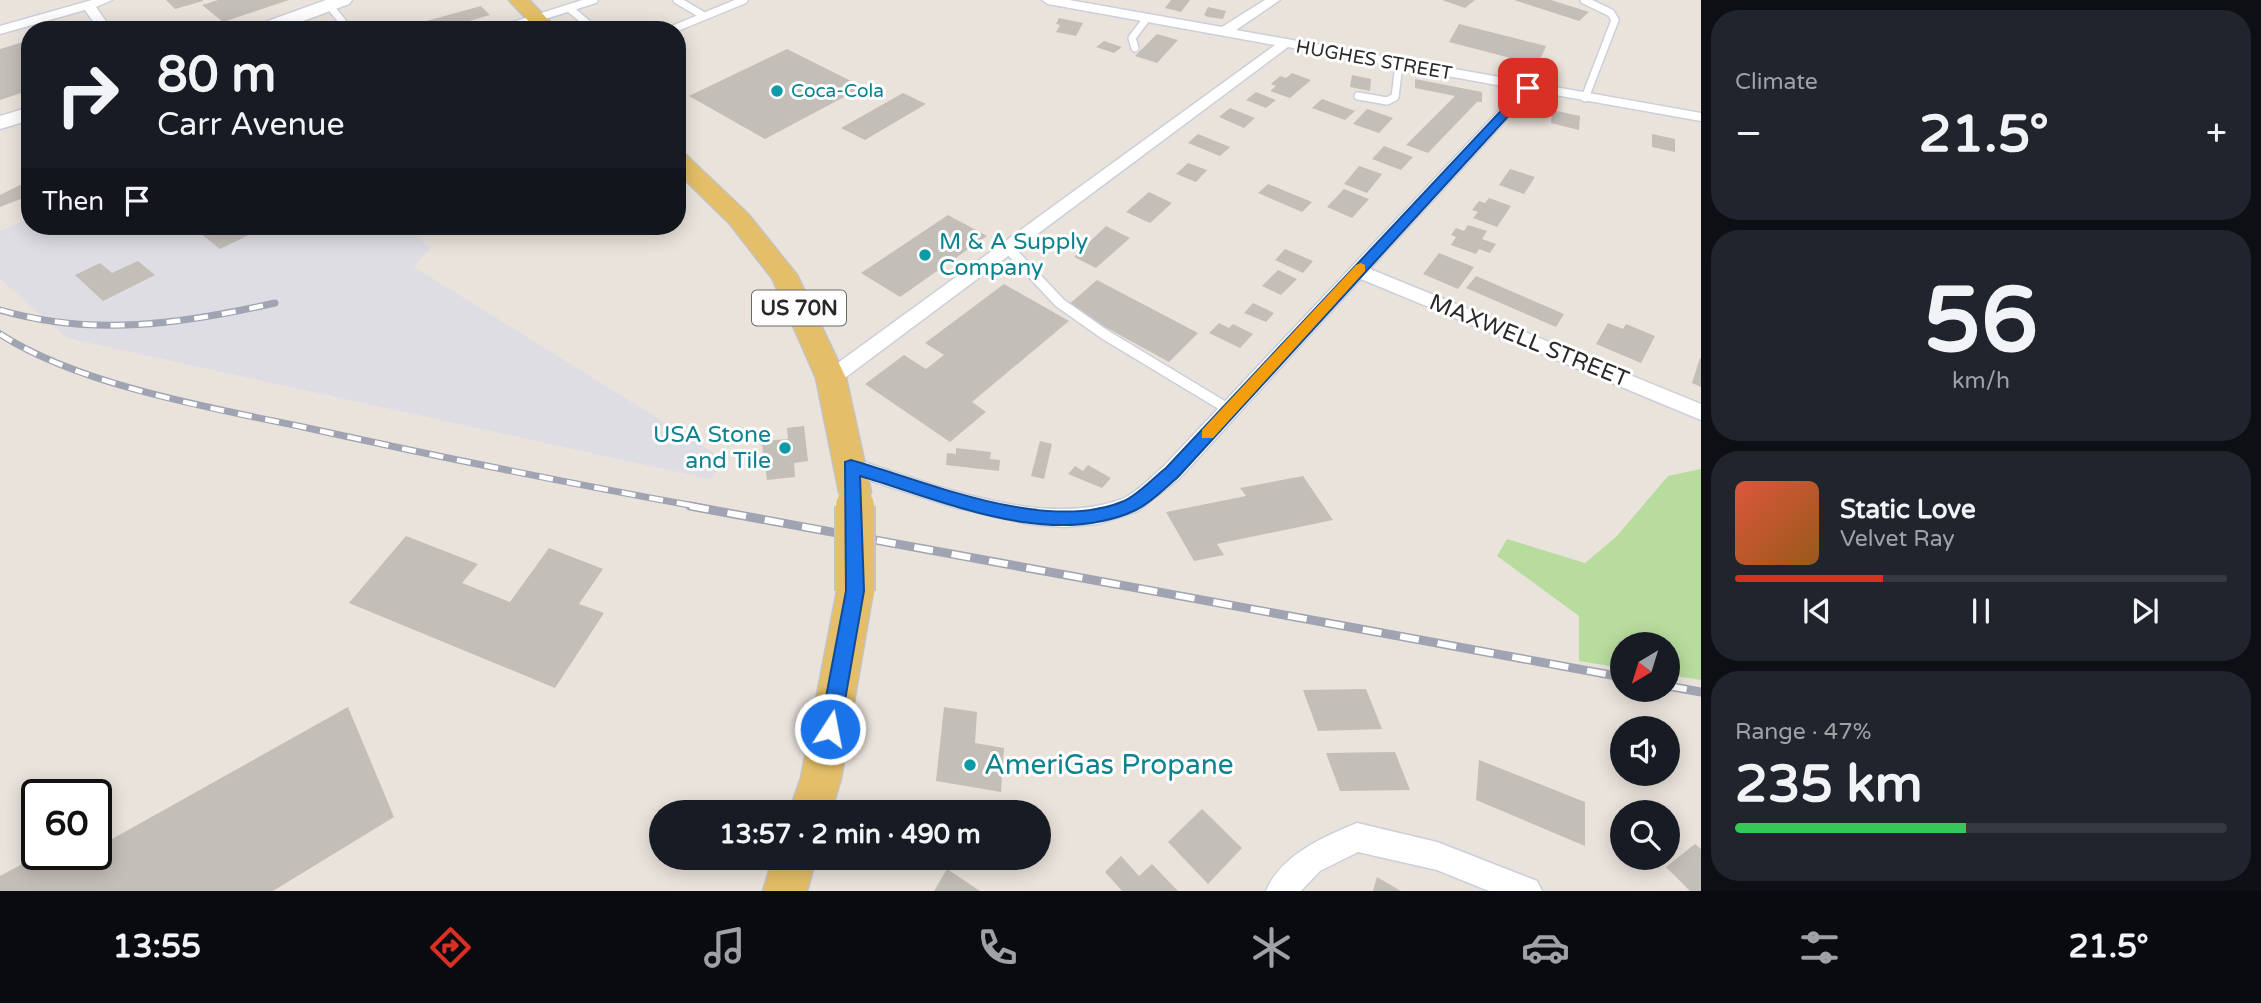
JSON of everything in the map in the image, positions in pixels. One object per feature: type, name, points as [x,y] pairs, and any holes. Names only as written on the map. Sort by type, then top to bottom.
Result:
[{"type":"main road","points":[[518,0],[539,21]]},
{"type":"main road","points":[[286,21],[336,3]]},
{"type":"main road","points":[[0,123],[21,116]]},
{"type":"main road","name":"US 70N","points":[[686,168],[738,219],[784,275],[831,378],[853,479],[855,591],[821,778],[814,800]]},
{"type":"main road","points":[[785,891],[791,870]]},
{"type":"street","points":[[52,0],[64,11]]},
{"type":"street","points":[[30,21],[106,0]]},
{"type":"street","name":"HUGHES STREET","points":[[1048,0],[1701,117]]},
{"type":"street","points":[[1224,32],[1273,0]]},
{"type":"street","points":[[88,5],[100,21]]},
{"type":"street","points":[[0,30],[21,24]]},
{"type":"street","points":[[831,378],[1284,44]]},
{"type":"street","points":[[853,479],[1057,519],[1100,516],[1132,505],[1172,472],[1528,88]]},
{"type":"street","name":"MAXWELL STREET","points":[[1358,271],[1701,411]]},
{"type":"street","points":[[1281,891],[1310,860],[1357,837],[1437,856],[1527,891]]},
{"type":"lane","points":[[547,21],[569,8],[594,0]]},
{"type":"lane","points":[[677,0],[704,16]]},
{"type":"lane","points":[[686,24],[744,0]]},
{"type":"lane","points":[[1584,0],[1611,13],[1615,20],[1586,98]]},
{"type":"lane","points":[[336,3],[345,21]]},
{"type":"lane","points":[[569,8],[585,21]]},
{"type":"lane","points":[[1135,48],[1132,38],[1147,18]]},
{"type":"lane","points":[[1358,96],[1387,101],[1395,97],[1399,65]]},
{"type":"lane","points":[[1008,248],[1060,303],[1104,334],[1230,410]]},
{"type":"shaded area","points":[[21,222],[21,235],[417,235],[430,249],[414,267],[725,460],[710,479],[67,338],[0,279],[0,231]]},
{"type":"green space","points":[[1701,469],[1701,680],[1680,677],[1680,632],[1610,632],[1610,666],[1579,661],[1579,616],[1497,556],[1507,539],[1585,563],[1617,536],[1668,476]]},
{"type":"building","points":[[166,0],[203,0],[203,1],[175,9]]},
{"type":"building","points":[[218,0],[289,0],[226,21],[222,21],[202,5]]},
{"type":"building","points":[[1171,0],[1190,0],[1181,12],[1165,8]]},
{"type":"building","points":[[1442,0],[1475,0],[1465,8]]},
{"type":"building","points":[[1514,0],[1551,0],[1589,12],[1579,21]]},
{"type":"building","points":[[481,6],[490,15],[469,21],[426,21]]},
{"type":"building","points":[[1208,7],[1226,11],[1223,19],[1204,15]]},
{"type":"building","points":[[1059,18],[1083,23],[1076,36],[1056,32],[1060,25],[1056,24]]},
{"type":"building","points":[[1459,24],[1546,46],[1538,65],[1449,42]]},
{"type":"building","points":[[1157,34],[1178,40],[1157,63],[1135,56]]},
{"type":"building","points":[[1104,41],[1122,47],[1114,53],[1096,47]]},
{"type":"building","points":[[21,43],[21,93],[0,100],[0,49]]},
{"type":"building","name":"Coca-Cola","points":[[787,49],[863,87],[765,139],[689,96]]},
{"type":"building","points":[[1292,73],[1311,80],[1290,98],[1270,91],[1276,86],[1271,84],[1280,76],[1286,78]]},
{"type":"building","points":[[1352,75],[1371,79],[1370,91],[1350,87]]},
{"type":"building","points":[[1415,79],[1482,92],[1482,102],[1477,102],[1428,153],[1406,145],[1455,96],[1415,88]]},
{"type":"building","points":[[1256,92],[1276,100],[1266,108],[1246,100]]},
{"type":"building","points":[[903,93],[926,104],[865,140],[841,128]]},
{"type":"building","points":[[1322,99],[1355,111],[1345,120],[1312,108]]},
{"type":"building","points":[[1230,108],[1255,118],[1244,128],[1219,117]]},
{"type":"building","points":[[1367,109],[1393,118],[1379,133],[1353,124]]},
{"type":"building","points":[[1552,110],[1580,116],[1579,130],[1551,123]]},
{"type":"building","points":[[1198,134],[1230,147],[1220,156],[1188,143]]},
{"type":"building","points":[[1652,134],[1675,139],[1675,152],[1652,147]]},
{"type":"building","points":[[1384,146],[1413,157],[1401,170],[1372,159]]},
{"type":"building","points":[[1188,163],[1207,170],[1196,182],[1176,174]]},
{"type":"building","points":[[1359,166],[1382,174],[1367,193],[1344,184]]},
{"type":"building","points":[[1510,169],[1535,177],[1524,194],[1499,185]]},
{"type":"building","points":[[21,184],[21,199],[0,207],[0,195]]},
{"type":"building","points":[[1268,184],[1312,202],[1302,212],[1258,193]]},
{"type":"building","points":[[1344,189],[1369,199],[1352,218],[1327,207]]},
{"type":"building","points":[[1149,192],[1172,203],[1150,223],[1126,212]]},
{"type":"building","points":[[1489,198],[1511,206],[1497,227],[1473,218],[1478,212],[1472,210],[1479,201],[1485,203]]},
{"type":"building","name":"M & A Supply Company","points":[[948,215],[987,236],[900,297],[861,273]]},
{"type":"building","points":[[1468,225],[1487,231],[1482,239],[1496,244],[1490,253],[1479,249],[1476,254],[1451,245],[1456,237],[1451,235],[1456,228],[1464,231]]},
{"type":"building","points":[[1106,226],[1130,238],[1096,268],[1074,257]]},
{"type":"building","points":[[202,235],[249,235],[220,249]]},
{"type":"building","points":[[1285,249],[1313,261],[1303,273],[1275,260]]},
{"type":"building","points":[[1439,253],[1474,267],[1458,289],[1423,274]]},
{"type":"building","points":[[138,261],[155,275],[103,301],[75,275],[100,263],[112,273]]},
{"type":"building","points":[[1278,270],[1297,279],[1281,295],[1262,286]]},
{"type":"building","points":[[1476,276],[1564,314],[1556,327],[1466,288]]},
{"type":"building","points":[[1097,280],[1198,333],[1169,362],[1067,306]]},
{"type":"building","points":[[1004,284],[1069,321],[972,402],[986,412],[950,442],[865,384],[904,355],[926,369],[944,355],[925,343]]},
{"type":"building","points":[[1253,303],[1274,313],[1266,322],[1244,313]]},
{"type":"building","points":[[1219,323],[1229,328],[1233,324],[1253,334],[1240,348],[1209,333]]},
{"type":"building","points":[[1608,323],[1623,329],[1626,324],[1655,336],[1641,363],[1596,344]]},
{"type":"building","points":[[1701,358],[1701,387],[1692,383]]},
{"type":"building","name":"USA Stone and Tile","points":[[804,426],[808,461],[794,463],[795,477],[767,480],[765,466],[753,467],[752,457],[763,456],[762,441],[788,439],[787,428]]},
{"type":"building","points":[[1040,441],[1052,444],[1044,479],[1031,476]]},
{"type":"building","points":[[956,448],[991,452],[990,459],[1000,460],[999,471],[946,465],[947,453],[956,454]]},
{"type":"building","points":[[1088,465],[1111,478],[1102,488],[1068,474],[1075,466],[1083,471]]},
{"type":"building","points":[[1303,476],[1333,520],[1217,544],[1224,555],[1194,561],[1166,512],[1246,496],[1240,488]]},
{"type":"building","points":[[406,536],[478,564],[462,583],[510,602],[549,548],[603,569],[579,604],[604,613],[555,688],[349,603]]},
{"type":"building","points":[[1366,689],[1382,729],[1318,731],[1303,690]]},
{"type":"building","points":[[348,707],[394,817],[273,891],[0,891],[0,876],[21,865],[21,870],[112,870],[112,839]]},
{"type":"building","name":"AmeriGas Propane","points":[[944,707],[977,712],[975,743],[1004,748],[1001,792],[936,781]]},
{"type":"building","points":[[1395,752],[1410,790],[1340,791],[1326,753]]},
{"type":"building","points":[[1479,760],[1585,802],[1585,846],[1476,800]]},
{"type":"building","points":[[1202,809],[1242,848],[1208,884],[1168,842]]},
{"type":"building","points":[[1695,844],[1701,849],[1701,891],[1690,891],[1669,870],[1680,870],[1680,856]]},
{"type":"building","points":[[1121,856],[1139,876],[1152,864],[1178,891],[1122,891],[1105,872]]},
{"type":"building","points":[[948,870],[980,891],[934,891]]},
{"type":"building","points":[[1377,877],[1401,891],[1373,891]]},
{"type":"railway","points":[[0,310],[69,323],[103,325],[172,322],[275,303]]},
{"type":"railway","points":[[0,334],[32,352],[106,381],[188,403],[501,469],[700,507]]},
{"type":"railway","points":[[690,506],[1610,675]]},
{"type":"railway","points":[[1680,688],[1701,692]]},
{"type":"slow traffic","points":[[1207,434],[1361,268]]},
{"type":"place","name":"Coca-Cola","points":[[777,91]]},
{"type":"place","name":"M & A Supply Company","points":[[925,255]]},
{"type":"place","name":"USA Stone and Tile","points":[[785,448]]},
{"type":"place","name":"AmeriGas Propane","points":[[970,765]]},
{"type":"route","points":[[830,729],[855,591],[855,492],[851,466],[990,507],[1057,519],[1100,516],[1132,505],[1172,472],[1528,88]]}]
